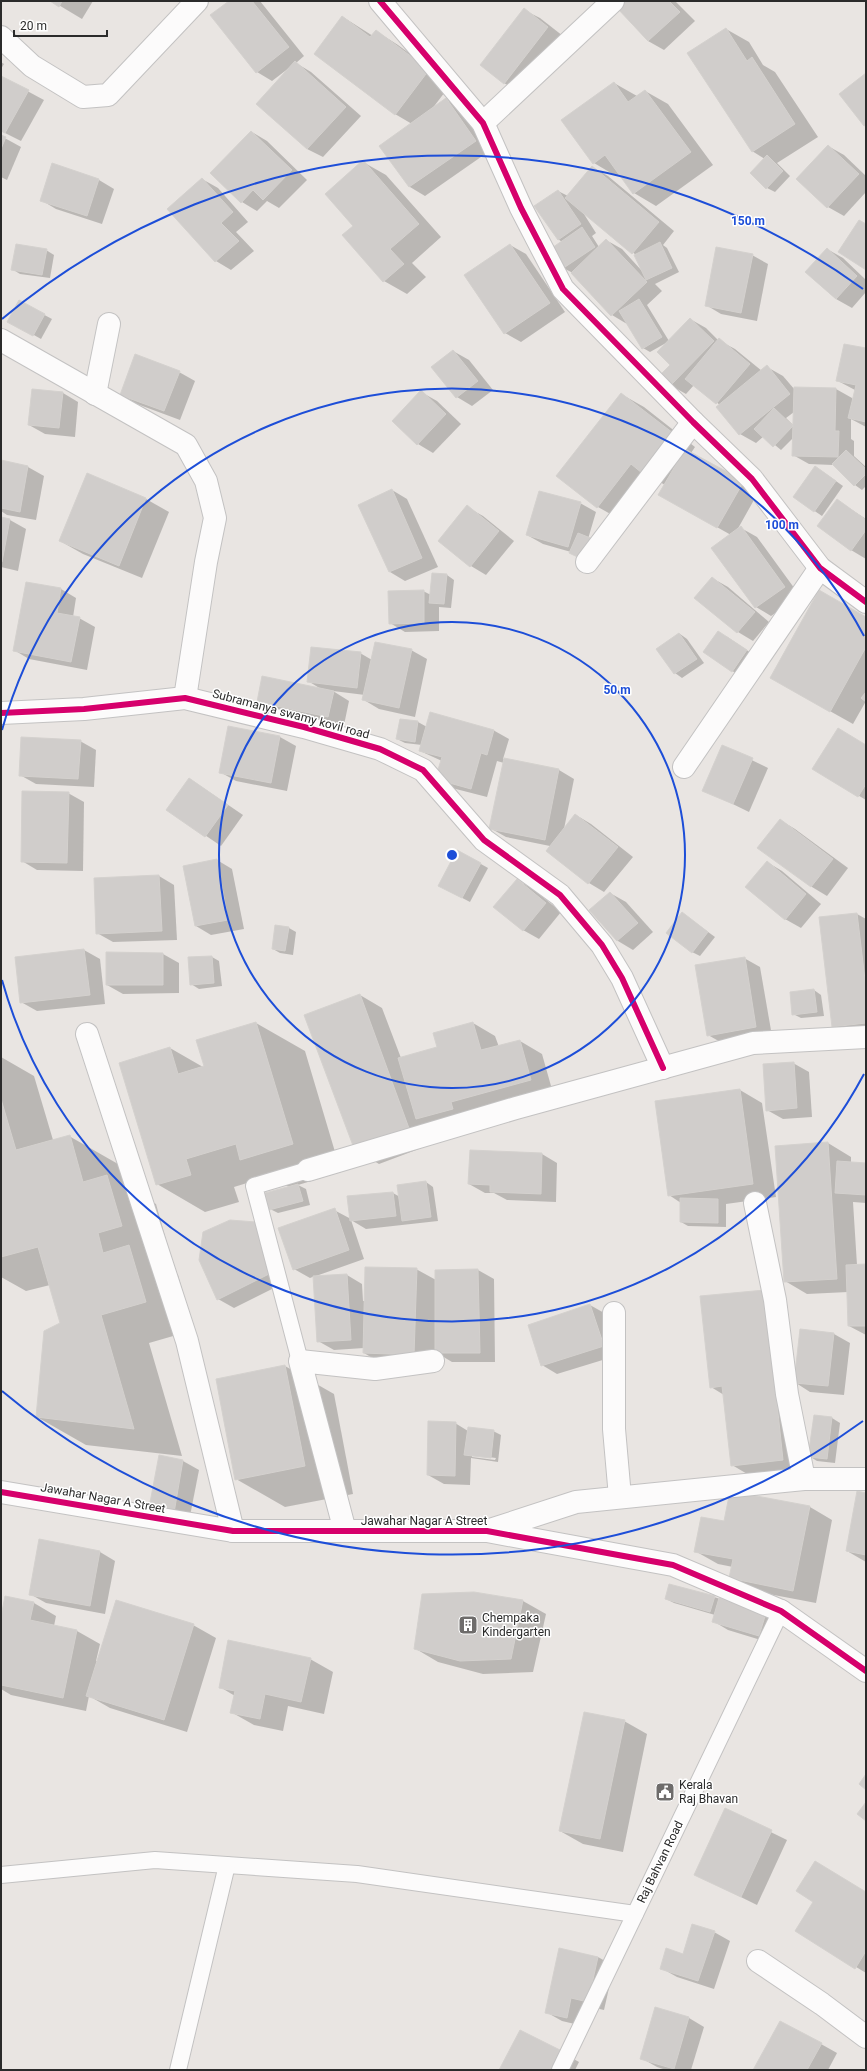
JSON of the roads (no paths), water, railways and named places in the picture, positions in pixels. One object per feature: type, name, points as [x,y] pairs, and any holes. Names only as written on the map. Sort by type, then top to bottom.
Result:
[{"type":"street","points":[[1,37],[32,66],[83,97],[108,95],[197,1]]},
{"type":"street","points":[[380,1],[483,123],[521,208],[563,289],[752,480],[820,568],[866,602]]},
{"type":"street","points":[[483,123],[613,1]]},
{"type":"street","points":[[95,394],[110,324]]},
{"type":"street","points":[[1,340],[186,445],[206,481],[215,518],[206,562],[185,698]]},
{"type":"street","points":[[587,562],[693,422]]},
{"type":"street","points":[[684,766],[820,568]]},
{"type":"street","name":"Subramanya swamy kovil road","points":[[1,713],[84,709],[185,698],[304,727],[380,749],[423,770],[484,840],[560,895],[602,945],[622,978],[663,1068]]},
{"type":"street","points":[[87,1034],[187,1341],[233,1531]]},
{"type":"street","points":[[308,1170],[516,1108],[753,1043],[866,1037]]},
{"type":"street","points":[[755,1204],[775,1300],[787,1394],[804,1479]]},
{"type":"street","points":[[614,1313],[614,1429],[620,1497]]},
{"type":"street","points":[[345,1531],[300,1361],[375,1369],[433,1361]]},
{"type":"street","points":[[487,1532],[576,1502],[804,1479],[866,1479]]},
{"type":"street","name":"Jawahar Nagar A Street","points":[[1,1492],[233,1531],[487,1532],[673,1565],[781,1611],[866,1671]]},
{"type":"street","points":[[758,1962],[822,2004],[866,2037]]},
{"type":"lane","points":[[300,1361],[254,1186],[308,1170]]},
{"type":"lane","name":"Raj Bahvan Road","points":[[560,2070],[781,1611]]},
{"type":"lane","points":[[1,1875],[156,1860],[357,1874],[635,1914]]},
{"type":"lane","points":[[178,2070],[228,1865]]},
{"type":"place","name":"Chempaka Kindergarten","points":[[468,1625]]},
{"type":"place","name":"Kerala Raj Bhavan","points":[[665,1792]]}]
